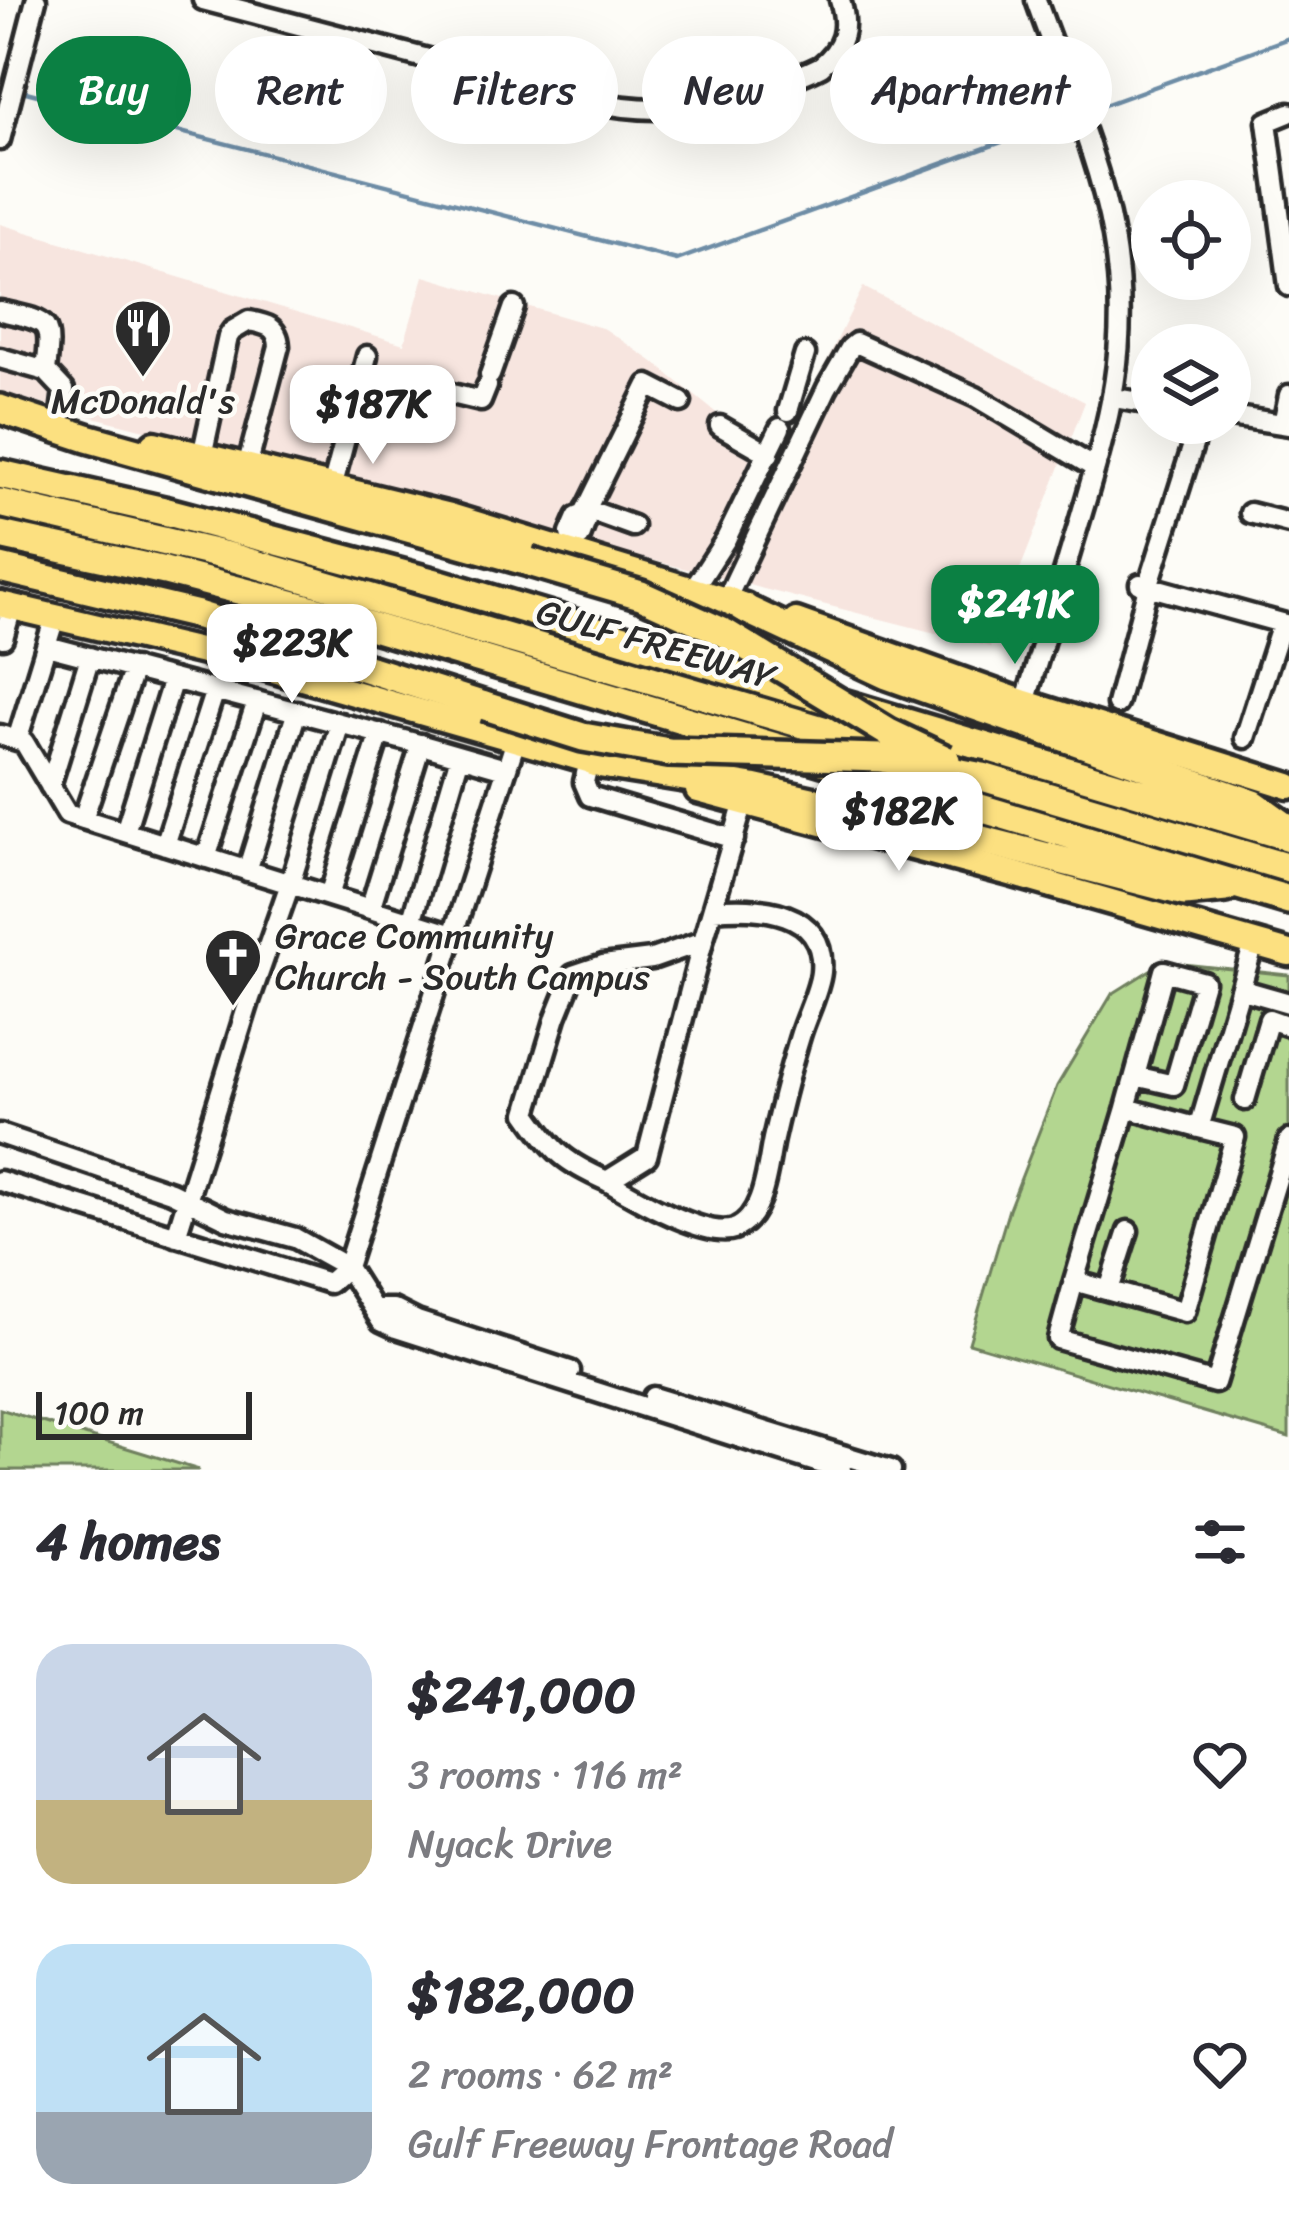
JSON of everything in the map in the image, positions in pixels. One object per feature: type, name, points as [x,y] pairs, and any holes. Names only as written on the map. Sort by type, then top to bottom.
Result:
[{"type":"highway","points":[[0,407],[87,438],[641,595],[725,633],[889,733],[982,777]]},
{"type":"highway","name":"GULF FREEWAY","points":[[0,474],[440,584],[1289,833]]},
{"type":"highway","name":"GULF FREEWAY","points":[[0,502],[231,556],[1289,868]]},
{"type":"highway","name":"GULF FREEWAY","points":[[0,535],[326,614],[1289,900]]},
{"type":"highway","points":[[0,568],[198,615],[583,737],[669,752],[881,758],[982,777]]},
{"type":"highway","points":[[726,600],[887,675],[1254,804],[1289,833]]},
{"type":"highway","points":[[592,762],[753,788],[959,834],[1184,892],[1242,886]]},
{"type":"main road","points":[[0,407],[570,546],[1025,703],[1289,786]]},
{"type":"main road","points":[[6,606],[246,662],[1289,953]]},
{"type":"street","points":[[0,140],[36,0]]},
{"type":"street","points":[[203,0],[589,100],[653,111],[715,104],[807,73],[831,58],[841,45],[845,29],[840,0]]},
{"type":"street","points":[[1025,703],[1114,398],[1120,319],[1112,232],[1100,179],[1036,0]]},
{"type":"street","points":[[1289,112],[1267,122],[1284,205],[1289,286]]},
{"type":"street","points":[[439,392],[481,400],[514,307]]},
{"type":"street","points":[[0,311],[45,324],[50,333],[46,371]]},
{"type":"street","points":[[202,456],[228,337],[248,321],[268,324],[279,340],[278,352],[248,466]]},
{"type":"street","points":[[726,600],[827,388],[856,343],[976,397],[1095,468]]},
{"type":"street","points":[[693,590],[726,539],[769,454],[806,354]]},
{"type":"street","points":[[332,488],[367,356]]},
{"type":"street","points":[[0,359],[46,371],[64,390],[60,421]]},
{"type":"street","points":[[570,546],[580,537],[585,512],[648,385],[681,402]]},
{"type":"street","points":[[1251,419],[1286,425],[1289,394]]},
{"type":"street","points":[[1114,398],[1131,401]]},
{"type":"street","points":[[720,426],[769,454]]},
{"type":"street","points":[[1117,704],[1144,586],[1193,445]]},
{"type":"street","points":[[585,512],[633,526]]},
{"type":"street","points":[[1250,512],[1289,523]]},
{"type":"street","points":[[1144,586],[1285,624],[1245,738]]},
{"type":"street","points":[[1,641],[6,606]]},
{"type":"street","points":[[55,617],[9,737],[24,742],[67,814],[453,935]]},
{"type":"street","points":[[47,646],[505,769]]},
{"type":"street","points":[[50,786],[90,657]]},
{"type":"street","points":[[83,819],[134,668]]},
{"type":"street","points":[[125,832],[173,679]]},
{"type":"street","points":[[165,845],[215,690]]},
{"type":"street","points":[[206,858],[257,701]]},
{"type":"street","points":[[248,871],[297,711]]},
{"type":"street","points":[[176,1237],[340,723]]},
{"type":"street","points":[[328,896],[380,734]]},
{"type":"street","points":[[0,1181],[329,1283],[347,1268],[516,740]]},
{"type":"street","points":[[370,909],[422,744]]},
{"type":"street","points":[[411,922],[460,756]]},
{"type":"street","points":[[592,762],[584,782],[590,796],[734,839]]},
{"type":"street","points":[[607,1181],[647,1156],[745,802]]},
{"type":"street","points":[[703,941],[652,959],[603,965],[573,975],[527,1113],[570,1165],[656,1210],[715,1229],[734,1229],[747,1219],[760,1196],[783,1096],[821,974],[820,946],[801,923],[775,910],[713,910]]},
{"type":"street","points":[[1199,1128],[1254,943]]},
{"type":"street","points":[[1135,1076],[1174,1085],[1204,982],[1165,970],[1058,1340],[1215,1383],[1289,1140]]},
{"type":"street","points":[[1240,989],[1289,1003]]},
{"type":"street","points":[[1245,1100],[1268,1019],[1289,1025]]},
{"type":"street","points":[[1074,1281],[1185,1312],[1235,1137],[1126,1108]]},
{"type":"street","points":[[0,1134],[171,1192],[226,1219],[295,1238],[347,1268],[381,1321],[396,1328],[886,1469]]},
{"type":"street","points":[[1109,1291],[1128,1231]]},
{"type":"street","points":[[661,1406],[842,1470]]},
{"type":"shaded area","points":[[0,224],[404,344],[424,276],[605,329],[777,462],[863,287],[1085,402],[990,647],[0,393]]},
{"type":"green space","points":[[1163,962],[1289,975],[1289,1437],[969,1343],[1009,1209],[1057,1086],[1112,994]]},
{"type":"green space","points":[[0,1409],[199,1470],[0,1470]]},
{"type":"waterway","points":[[1112,102],[1289,38]]},
{"type":"waterway","points":[[22,91],[677,260],[996,144]]},
{"type":"place","name":"McDonald's","points":[[143,379]]},
{"type":"place","name":"Grace Community Church - South Campus","points":[[233,1008]]}]
